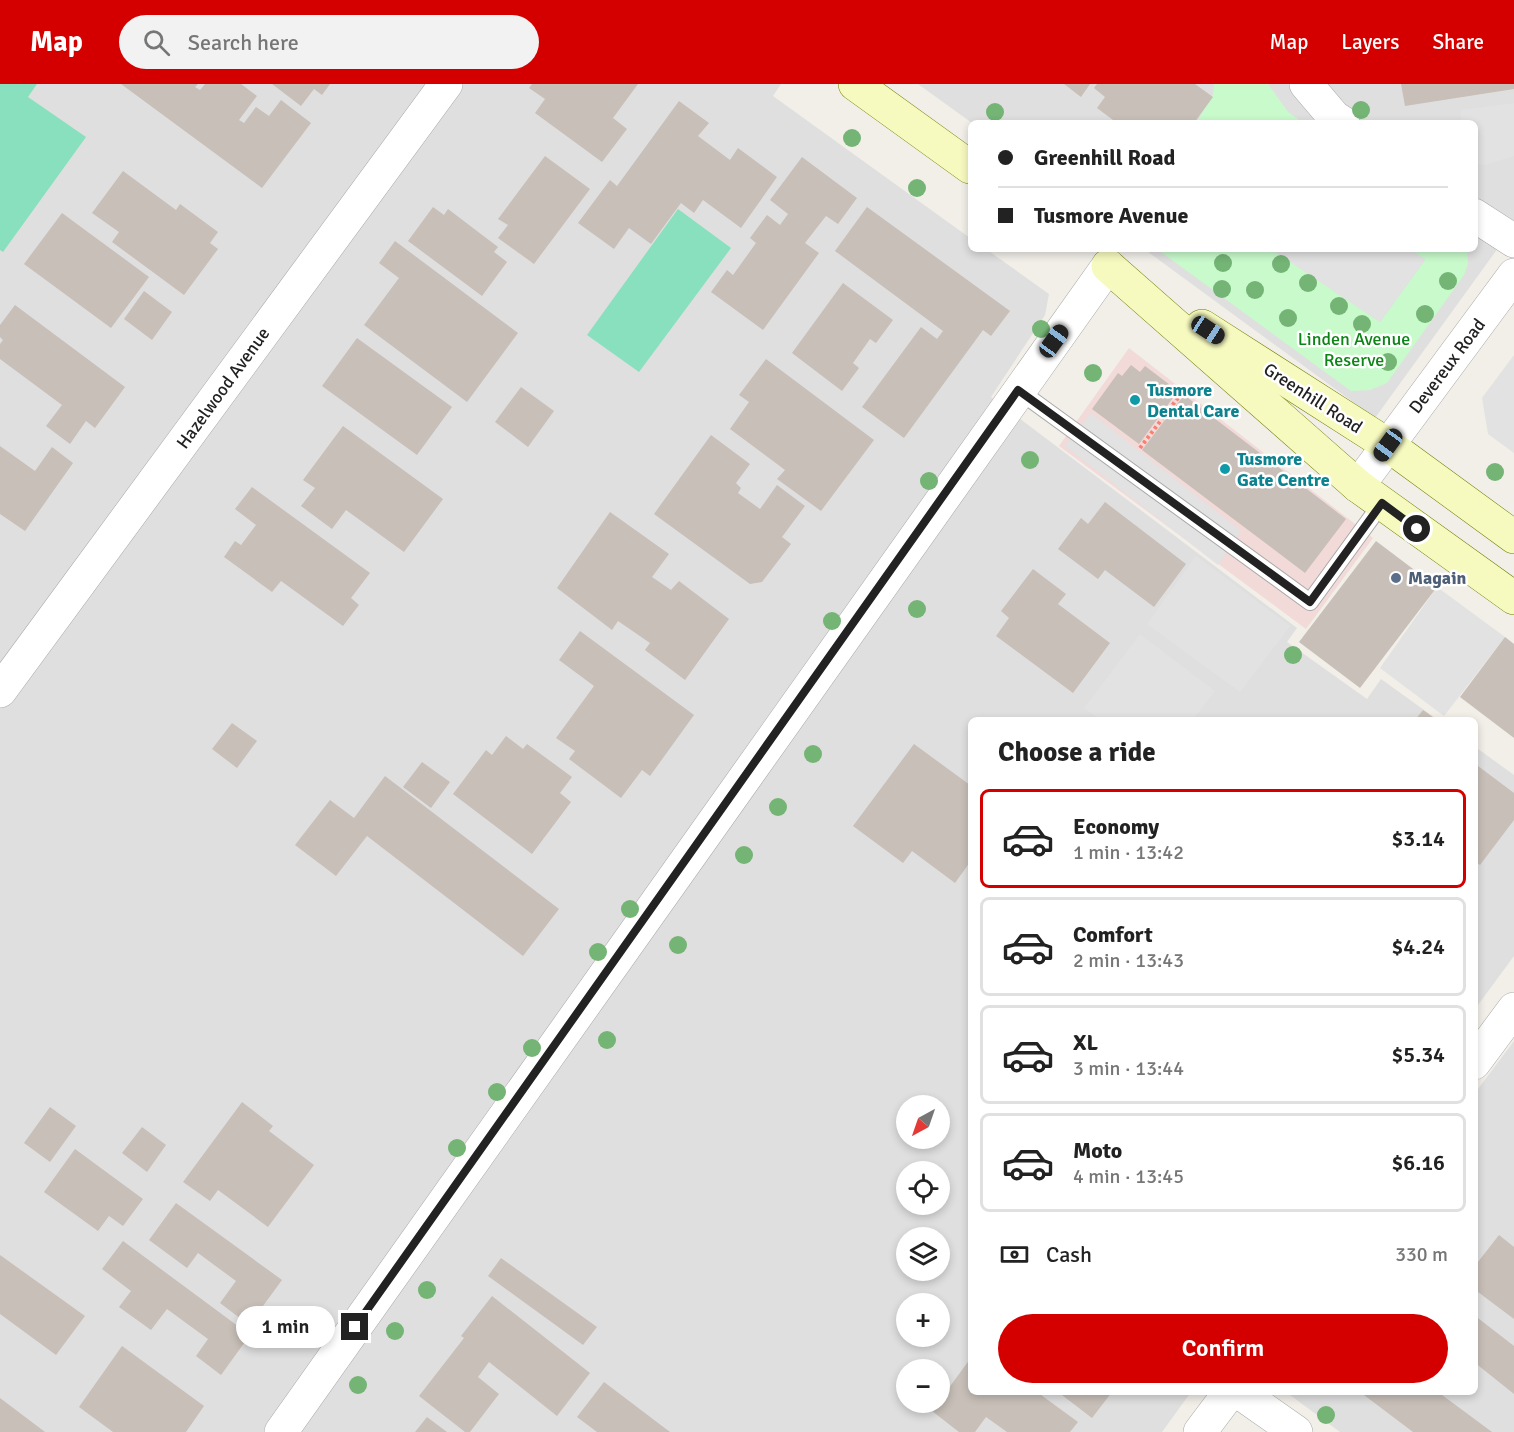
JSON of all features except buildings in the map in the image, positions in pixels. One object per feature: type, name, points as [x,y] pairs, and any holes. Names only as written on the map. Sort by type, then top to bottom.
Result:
[{"type":"main road","points":[[855,84],[968,166]]},
{"type":"main road","name":"Greenhill Road","points":[[1096,257],[1388,445],[1514,537]]},
{"type":"main road","name":"Greenhill Road","points":[[1096,257],[1370,494],[1514,598]]},
{"type":"street","name":"Hazelwood Avenue","points":[[0,691],[446,84]]},
{"type":"street","points":[[1306,84],[1338,120]]},
{"type":"street","points":[[1478,218],[1514,241]]},
{"type":"street","points":[[281,1432],[1018,390],[1096,257]]},
{"type":"street","name":"Devereux Road","points":[[1370,494],[1388,445],[1514,275]]},
{"type":"street","points":[[1478,1058],[1514,1009]]},
{"type":"street","points":[[1200,1432],[1228,1395]]},
{"type":"street","points":[[1243,1395],[1296,1432]]},
{"type":"lane","points":[[1018,390],[1310,602],[1370,494]]},
{"type":"path","points":[[1138,450],[1187,386]]},
{"type":"shaded area","points":[[0,84],[781,84],[773,96],[968,237],[968,252],[990,252],[1049,294],[1045,315],[991,397],[1297,628],[1287,642],[1367,699],[1381,679],[1434,717],[968,717],[968,1395],[1189,1395],[1162,1432],[0,1432]]},
{"type":"shaded area","points":[[918,84],[1514,84],[1514,226],[1375,418],[1148,252],[1478,252],[1478,120],[968,120]]},
{"type":"shaded area","points":[[1514,103],[1514,156],[1485,165],[1478,164],[1478,120],[1461,120],[1461,110]]},
{"type":"shaded area","points":[[1275,252],[1414,252],[1425,259],[1380,322]]},
{"type":"shaded area","points":[[1129,348],[1373,538],[1306,629],[1059,446]]},
{"type":"shaded area","points":[[1514,355],[1514,453],[1488,434],[1482,398]]},
{"type":"shaded area","points":[[1091,413],[1241,531],[1218,565],[1065,446]]},
{"type":"shaded area","points":[[1196,556],[1290,626],[1240,692],[1147,624]]},
{"type":"shaded area","points":[[1437,587],[1505,637],[1444,716],[1380,668]]},
{"type":"shaded area","points":[[1140,634],[1215,691],[1195,717],[1096,717],[1084,708]]},
{"type":"shaded area","points":[[1478,749],[1514,775],[1514,956],[1478,1005]]},
{"type":"shaded area","points":[[1514,1041],[1514,1432],[1340,1432],[1290,1395],[1478,1395],[1478,1089]]},
{"type":"green space","points":[[0,84],[37,84],[28,97],[86,137],[3,252],[0,250]]},
{"type":"green space","points":[[1214,84],[1268,84],[1288,112],[1299,120],[1198,120],[1213,94]]},
{"type":"green space","points":[[678,209],[731,248],[639,372],[587,335]]},
{"type":"green space","name":"Linden Avenue Reserve","points":[[1161,252],[1275,252],[1380,322],[1425,260],[1414,252],[1467,252],[1468,264],[1464,275],[1387,383],[1370,390],[1351,391]]},
{"type":"place","name":"Tusmore Dental Care","points":[[1135,400]]},
{"type":"place","name":"Tusmore Gate Centre","points":[[1225,469]]},
{"type":"place","name":"Magain","points":[[1396,578]]},
{"type":"route","points":[[355,1327],[1018,390],[1310,602],[1382,503],[1417,529]]}]
